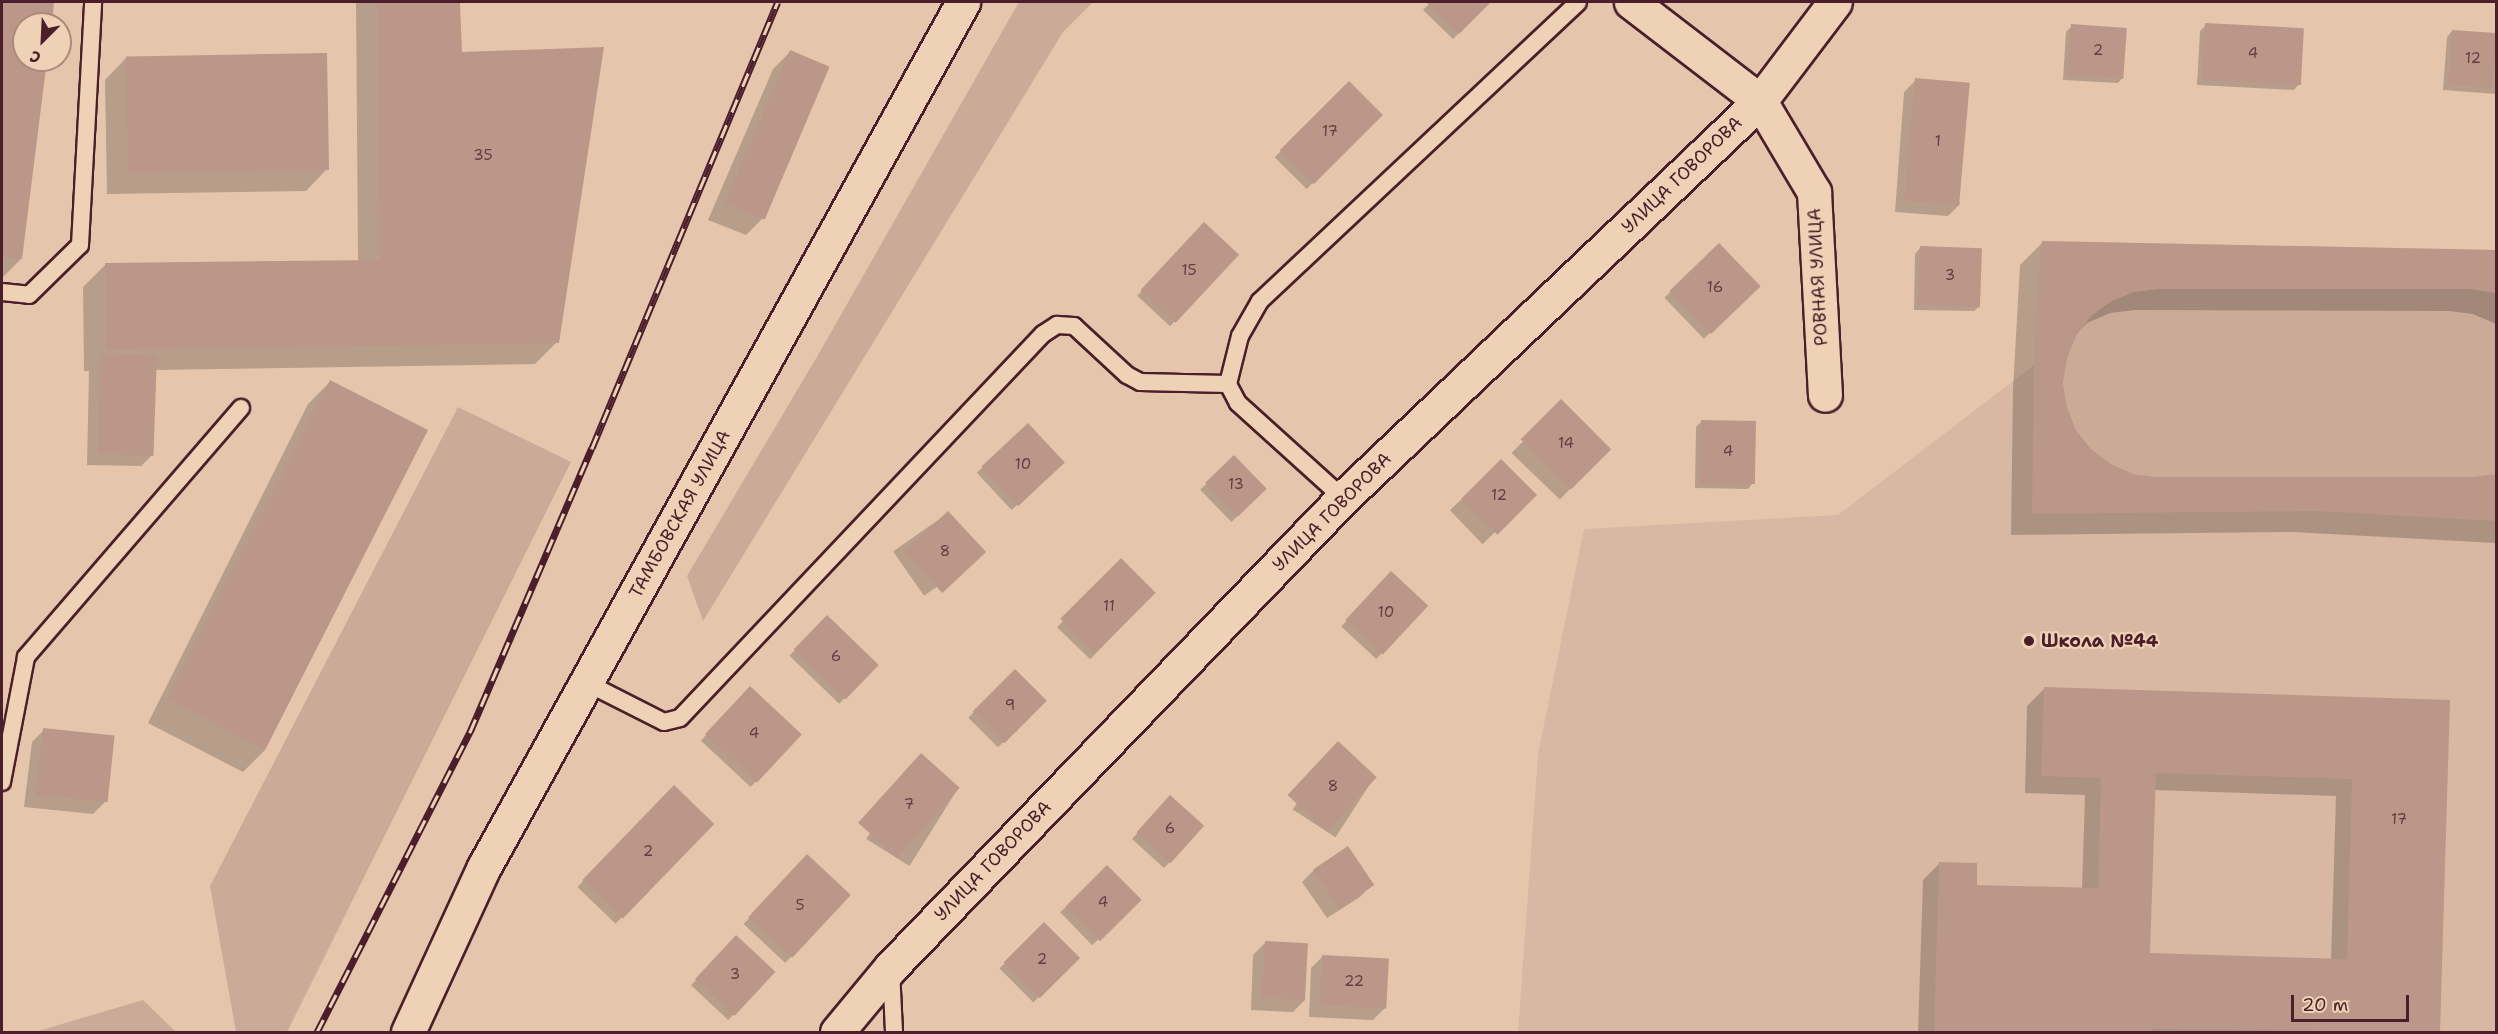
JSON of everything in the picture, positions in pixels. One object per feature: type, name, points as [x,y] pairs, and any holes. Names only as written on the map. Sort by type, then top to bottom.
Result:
[{"type":"street","points":[[1631,2],[1760,101]]},
{"type":"street","name":"УЛИЦА ГОВОРОВА","points":[[837,1032],[891,968],[1343,498],[1760,101],[1835,2]]},
{"type":"street","name":"ТАМБОВСКАЯ УЛИЦА","points":[[408,1032],[484,867],[587,683],[953,5]]},
{"type":"street","name":"РОВНАЯ УЛИЦА","points":[[1760,101],[1814,192],[1826,395]]},
{"type":"lane","points":[[2,292],[29,295],[80,245],[93,2]]},
{"type":"lane","points":[[1343,498],[1238,403],[1228,384],[1240,336],[1260,301],[1578,2]]},
{"type":"lane","points":[[587,683],[664,722],[680,718],[1043,334],[1057,325],[1074,326],[1127,375],[1140,382],[1228,384]]},
{"type":"lane","points":[[2,782],[26,657],[241,408]]},
{"type":"lane","points":[[891,968],[894,1032]]},
{"type":"shaded area","points":[[1019,2],[1093,2],[1063,32],[703,621],[687,576],[818,355]]},
{"type":"shaded area","name":"Школа №44","points":[[2042,241],[2496,250],[2496,1032],[1518,1032],[1538,754],[1584,529],[1838,515],[2034,365]]},
{"type":"shaded area","points":[[2158,289],[2471,289],[2496,293],[2496,474],[2472,477],[2157,477],[2133,474],[2111,464],[2091,449],[2076,430],[2067,407],[2063,383],[2067,359],[2076,336],[2091,316],[2110,302],[2133,292]]},
{"type":"shaded area","points":[[458,407],[571,462],[287,1032],[236,1032],[210,886]]},
{"type":"shaded area","points":[[143,1000],[176,1032],[35,1032]]},
{"type":"building","points":[[2,2],[54,2],[53,12],[12,12],[12,72],[45,72],[22,259],[2,257]]},
{"type":"building","points":[[377,2],[460,2],[462,52],[604,47],[559,343],[106,350],[105,263],[380,260]]},
{"type":"building","points":[[1491,2],[1459,34],[1427,3]]},
{"type":"building","points":[[2205,23],[2304,28],[2301,85],[2202,80]]},
{"type":"building","points":[[2071,24],[2127,28],[2123,79],[2067,75]]},
{"type":"building","points":[[2452,30],[2496,33],[2492,88],[2448,85]]},
{"type":"building","points":[[790,50],[830,67],[765,220],[725,203]]},
{"type":"building","points":[[327,53],[329,170],[128,173],[126,57]]},
{"type":"building","points":[[1915,78],[1970,83],[1959,205],[1904,201]]},
{"type":"building","points":[[1349,81],[1383,115],[1314,184],[1280,150]]},
{"type":"building","points":[[1204,222],[1239,255],[1176,323],[1141,290]]},
{"type":"building","points":[[2042,241],[2496,250],[2496,293],[2471,289],[2158,289],[2133,292],[2110,302],[2091,316],[2076,336],[2067,359],[2063,383],[2067,407],[2076,430],[2091,449],[2111,464],[2133,474],[2157,477],[2472,477],[2496,474],[2496,521],[2315,511],[2032,514],[2034,365]]},
{"type":"building","points":[[1719,243],[1761,286],[1711,334],[1669,291]]},
{"type":"building","points":[[1920,246],[1982,248],[1980,307],[1918,305]]},
{"type":"building","points":[[101,353],[157,355],[153,456],[97,454]]},
{"type":"building","points":[[330,380],[428,430],[265,750],[167,700]]},
{"type":"building","points":[[1561,399],[1611,449],[1571,490],[1521,439]]},
{"type":"building","points":[[1701,420],[1756,421],[1755,484],[1700,483]]},
{"type":"building","points":[[1028,423],[1065,462],[1018,506],[981,467]]},
{"type":"building","points":[[1234,455],[1267,489],[1238,517],[1205,483]]},
{"type":"building","points":[[1501,459],[1537,495],[1497,535],[1461,499]]},
{"type":"building","points":[[948,511],[986,552],[942,593],[904,552]]},
{"type":"building","points":[[1121,558],[1156,593],[1095,653],[1060,619]]},
{"type":"building","points":[[1391,571],[1428,606],[1383,655],[1345,620]]},
{"type":"building","points":[[827,615],[879,665],[845,700],[794,650]]},
{"type":"building","points":[[1015,669],[1047,701],[1004,743],[973,711]]},
{"type":"building","points":[[750,686],[802,734],[757,783],[705,734]]},
{"type":"building","points":[[2044,687],[2450,700],[2440,1032],[2152,1029],[2152,1032],[1934,1032],[1939,862],[1977,863],[1977,885],[2098,888],[2101,778],[2041,776]],"holes":[[[2156,773],[2352,779],[2347,959],[2150,953]]]},
{"type":"building","points":[[43,728],[115,736],[108,802],[36,795]]},
{"type":"building","points":[[1338,741],[1377,777],[1326,831],[1288,795]]},
{"type":"building","points":[[921,753],[960,788],[897,858],[858,823]]},
{"type":"building","points":[[674,785],[714,824],[623,919],[582,880]]},
{"type":"building","points":[[1170,795],[1204,826],[1171,863],[1137,832]]},
{"type":"building","points":[[1348,846],[1374,885],[1339,908],[1313,869]]},
{"type":"building","points":[[807,854],[851,895],[792,958],[748,917]]},
{"type":"building","points":[[1107,865],[1142,900],[1100,941],[1065,907]]},
{"type":"building","points":[[1044,922],[1080,958],[1040,998],[1004,962]]},
{"type":"building","points":[[736,935],[775,972],[735,1016],[695,979]]},
{"type":"building","points":[[1265,941],[1308,943],[1305,1000],[1262,998]]},
{"type":"building","points":[[1322,955],[1389,959],[1386,1008],[1319,1005]]},
{"type":"railway","points":[[317,1032],[470,732],[592,448],[778,2]]},
{"type":"place","name":"Школа №44","points":[[2029,641]]}]
